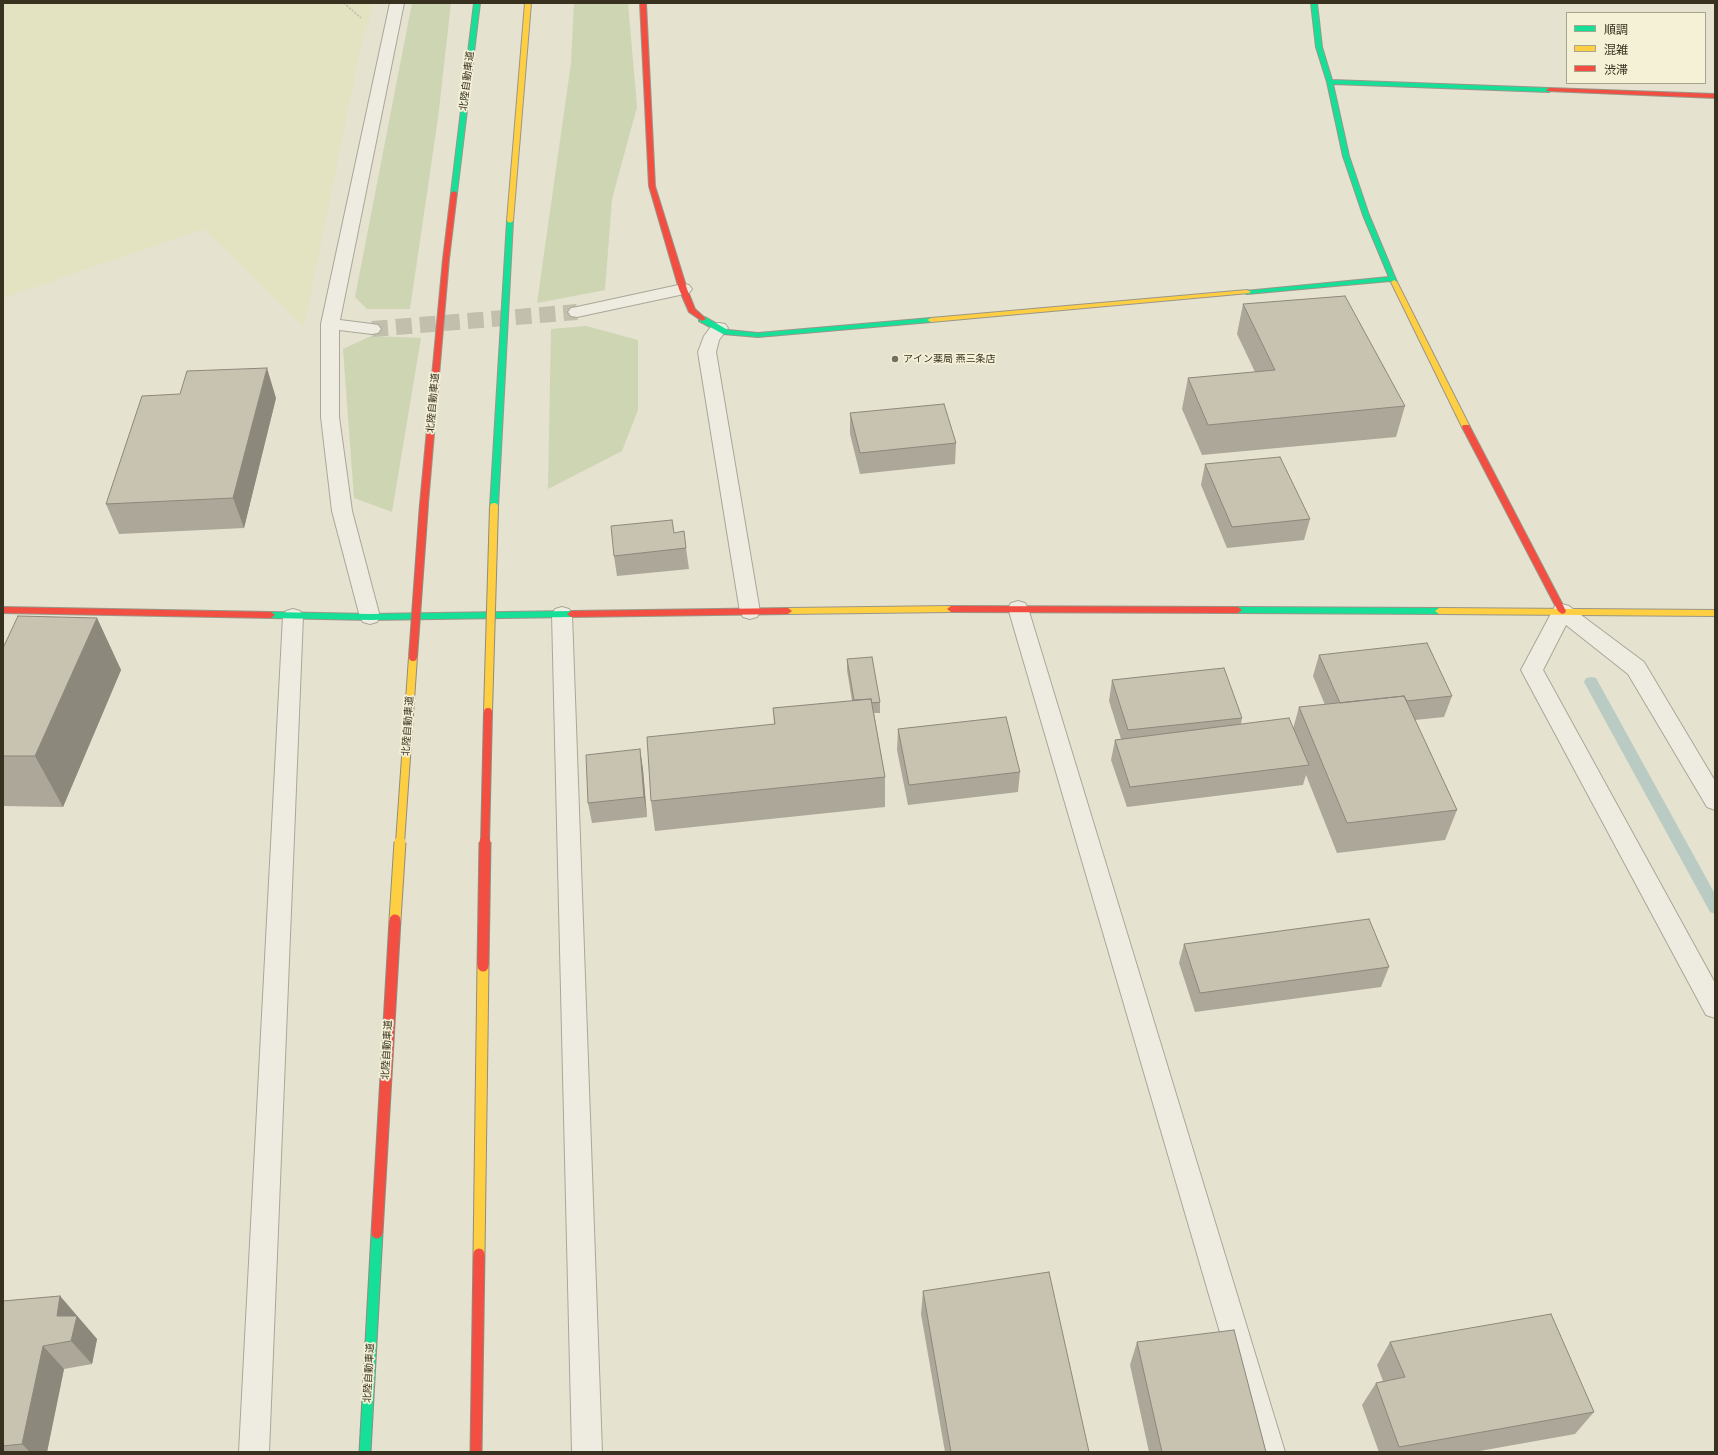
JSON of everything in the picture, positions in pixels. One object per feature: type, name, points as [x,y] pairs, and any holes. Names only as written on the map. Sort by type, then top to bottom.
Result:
[{"type":"main road","name":"北陸自動車道","points":[[365,1452],[398,865],[424,504],[446,259],[477,3]]},
{"type":"main road","points":[[476,1452],[484,873],[494,507],[508,251],[528,3]]},
{"type":"main road","points":[[643,3],[652,186],[683,289],[692,310],[705,321],[726,332],[758,335],[1392,279]]},
{"type":"main road","points":[[1314,3],[1319,48],[1330,82],[1346,156],[1366,215],[1392,279],[1445,386],[1562,612]]},
{"type":"main road","points":[[1330,82],[1715,96]]},
{"type":"main road","points":[[3,610],[370,617],[1018,608],[1715,613]]},
{"type":"street","points":[[370,617],[342,511],[330,416],[330,324],[397,3]]},
{"type":"street","points":[[576,312],[683,289]]},
{"type":"street","points":[[330,324],[372,329]]},
{"type":"street","points":[[719,328],[710,340],[707,352],[750,612]]},
{"type":"street","points":[[1018,608],[1270,1452]]},
{"type":"street","points":[[1715,801],[1636,668],[1562,612],[1532,670],[1706,975],[1715,1007]]},
{"type":"street","points":[[562,614],[587,1452]]},
{"type":"street","points":[[254,1452],[293,616]]},
{"type":"green space","points":[[3,3],[374,3],[359,55],[304,327],[204,229],[3,298]]},
{"type":"green space","points":[[412,3],[451,3],[438,118],[410,309],[367,309],[355,297]]},
{"type":"green space","points":[[574,3],[628,3],[637,107],[612,199],[605,290],[537,303],[571,63]]},
{"type":"green space","points":[[586,326],[638,340],[638,410],[622,451],[548,489],[551,329]]},
{"type":"green space","points":[[371,336],[421,338],[392,512],[354,498],[343,349]]},
{"type":"building","points":[[1345,296],[1405,406],[1208,425],[1188,378],[1275,370],[1243,304]]},
{"type":"building","points":[[267,368],[233,498],[106,504],[142,396],[180,394],[187,371]]},
{"type":"building","points":[[944,404],[956,443],[860,453],[850,413]]},
{"type":"building","points":[[1280,457],[1310,519],[1232,527],[1205,464]]},
{"type":"building","points":[[672,520],[674,533],[684,531],[686,548],[614,556],[611,526]]},
{"type":"building","points":[[18,616],[97,618],[35,756],[3,756],[3,648]]},
{"type":"building","points":[[1427,643],[1452,696],[1407,701],[1404,696],[1340,703],[1319,655]]},
{"type":"building","points":[[872,657],[880,702],[872,703],[871,699],[854,700],[847,659]]},
{"type":"building","points":[[1224,668],[1242,718],[1128,730],[1112,680]]},
{"type":"building","points":[[1404,696],[1457,810],[1347,823],[1299,707]]},
{"type":"building","points":[[871,699],[885,777],[651,801],[647,737],[775,724],[773,708]]},
{"type":"building","points":[[1006,717],[1020,772],[909,785],[898,729]]},
{"type":"building","points":[[1289,718],[1309,765],[1130,787],[1115,740]]},
{"type":"building","points":[[640,749],[644,797],[588,803],[586,755]]},
{"type":"building","points":[[1369,919],[1389,967],[1200,993],[1184,944]]},
{"type":"building","points":[[1049,1272],[1089,1452],[951,1452],[923,1291]]},
{"type":"building","points":[[60,1296],[57,1316],[77,1316],[71,1341],[43,1346],[22,1444],[3,1446],[3,1301]]},
{"type":"building","points":[[1551,1314],[1594,1412],[1399,1447],[1376,1383],[1405,1377],[1390,1342]]},
{"type":"building","points":[[1234,1330],[1266,1452],[1162,1452],[1137,1342]]},
{"type":"waterway","points":[[1591,682],[1715,908]]},
{"type":"tunnel","points":[[372,329],[577,312]]},
{"type":"traffic: fast","points":[[454,193],[477,3]]},
{"type":"traffic: fast","points":[[1314,3],[1319,47],[1330,82],[1346,156],[1366,215],[1394,282]]},
{"type":"traffic: fast","points":[[1330,82],[1549,90]]},
{"type":"traffic: fast","points":[[494,507],[510,221]]},
{"type":"traffic: fast","points":[[1247,292],[1392,279]]},
{"type":"traffic: fast","points":[[702,319],[726,332],[758,335],[931,320]]},
{"type":"traffic: fast","points":[[1238,610],[1439,611]]},
{"type":"traffic: fast","points":[[271,615],[370,617],[571,614]]},
{"type":"traffic: fast","points":[[365,1452],[377,1233]]},
{"type":"traffic: slow","points":[[510,221],[528,3]]},
{"type":"traffic: slow","points":[[1394,282],[1466,427]]},
{"type":"traffic: slow","points":[[931,320],[1247,292]]},
{"type":"traffic: slow","points":[[488,712],[494,507]]},
{"type":"traffic: slow","points":[[788,611],[951,609]]},
{"type":"traffic: slow","points":[[1439,611],[1715,613]]},
{"type":"traffic: slow","points":[[395,920],[413,657]]},
{"type":"traffic: slow","points":[[479,1254],[483,966]]},
{"type":"traffic: jam","points":[[643,3],[652,186],[683,289],[692,310],[702,319]]},
{"type":"traffic: jam","points":[[1549,90],[1715,96]]},
{"type":"traffic: jam","points":[[424,504],[446,259],[454,193]]},
{"type":"traffic: jam","points":[[1466,427],[1562,611]]},
{"type":"traffic: jam","points":[[413,657],[424,504]]},
{"type":"traffic: jam","points":[[951,609],[1238,610]]},
{"type":"traffic: jam","points":[[3,610],[271,615]]},
{"type":"traffic: jam","points":[[571,614],[788,611]]},
{"type":"traffic: jam","points":[[483,966],[488,712]]},
{"type":"traffic: jam","points":[[377,1233],[395,920]]},
{"type":"traffic: jam","points":[[476,1452],[479,1254]]},
{"type":"place","name":"アイン薬局 燕三条店","points":[[895,359]]}]
